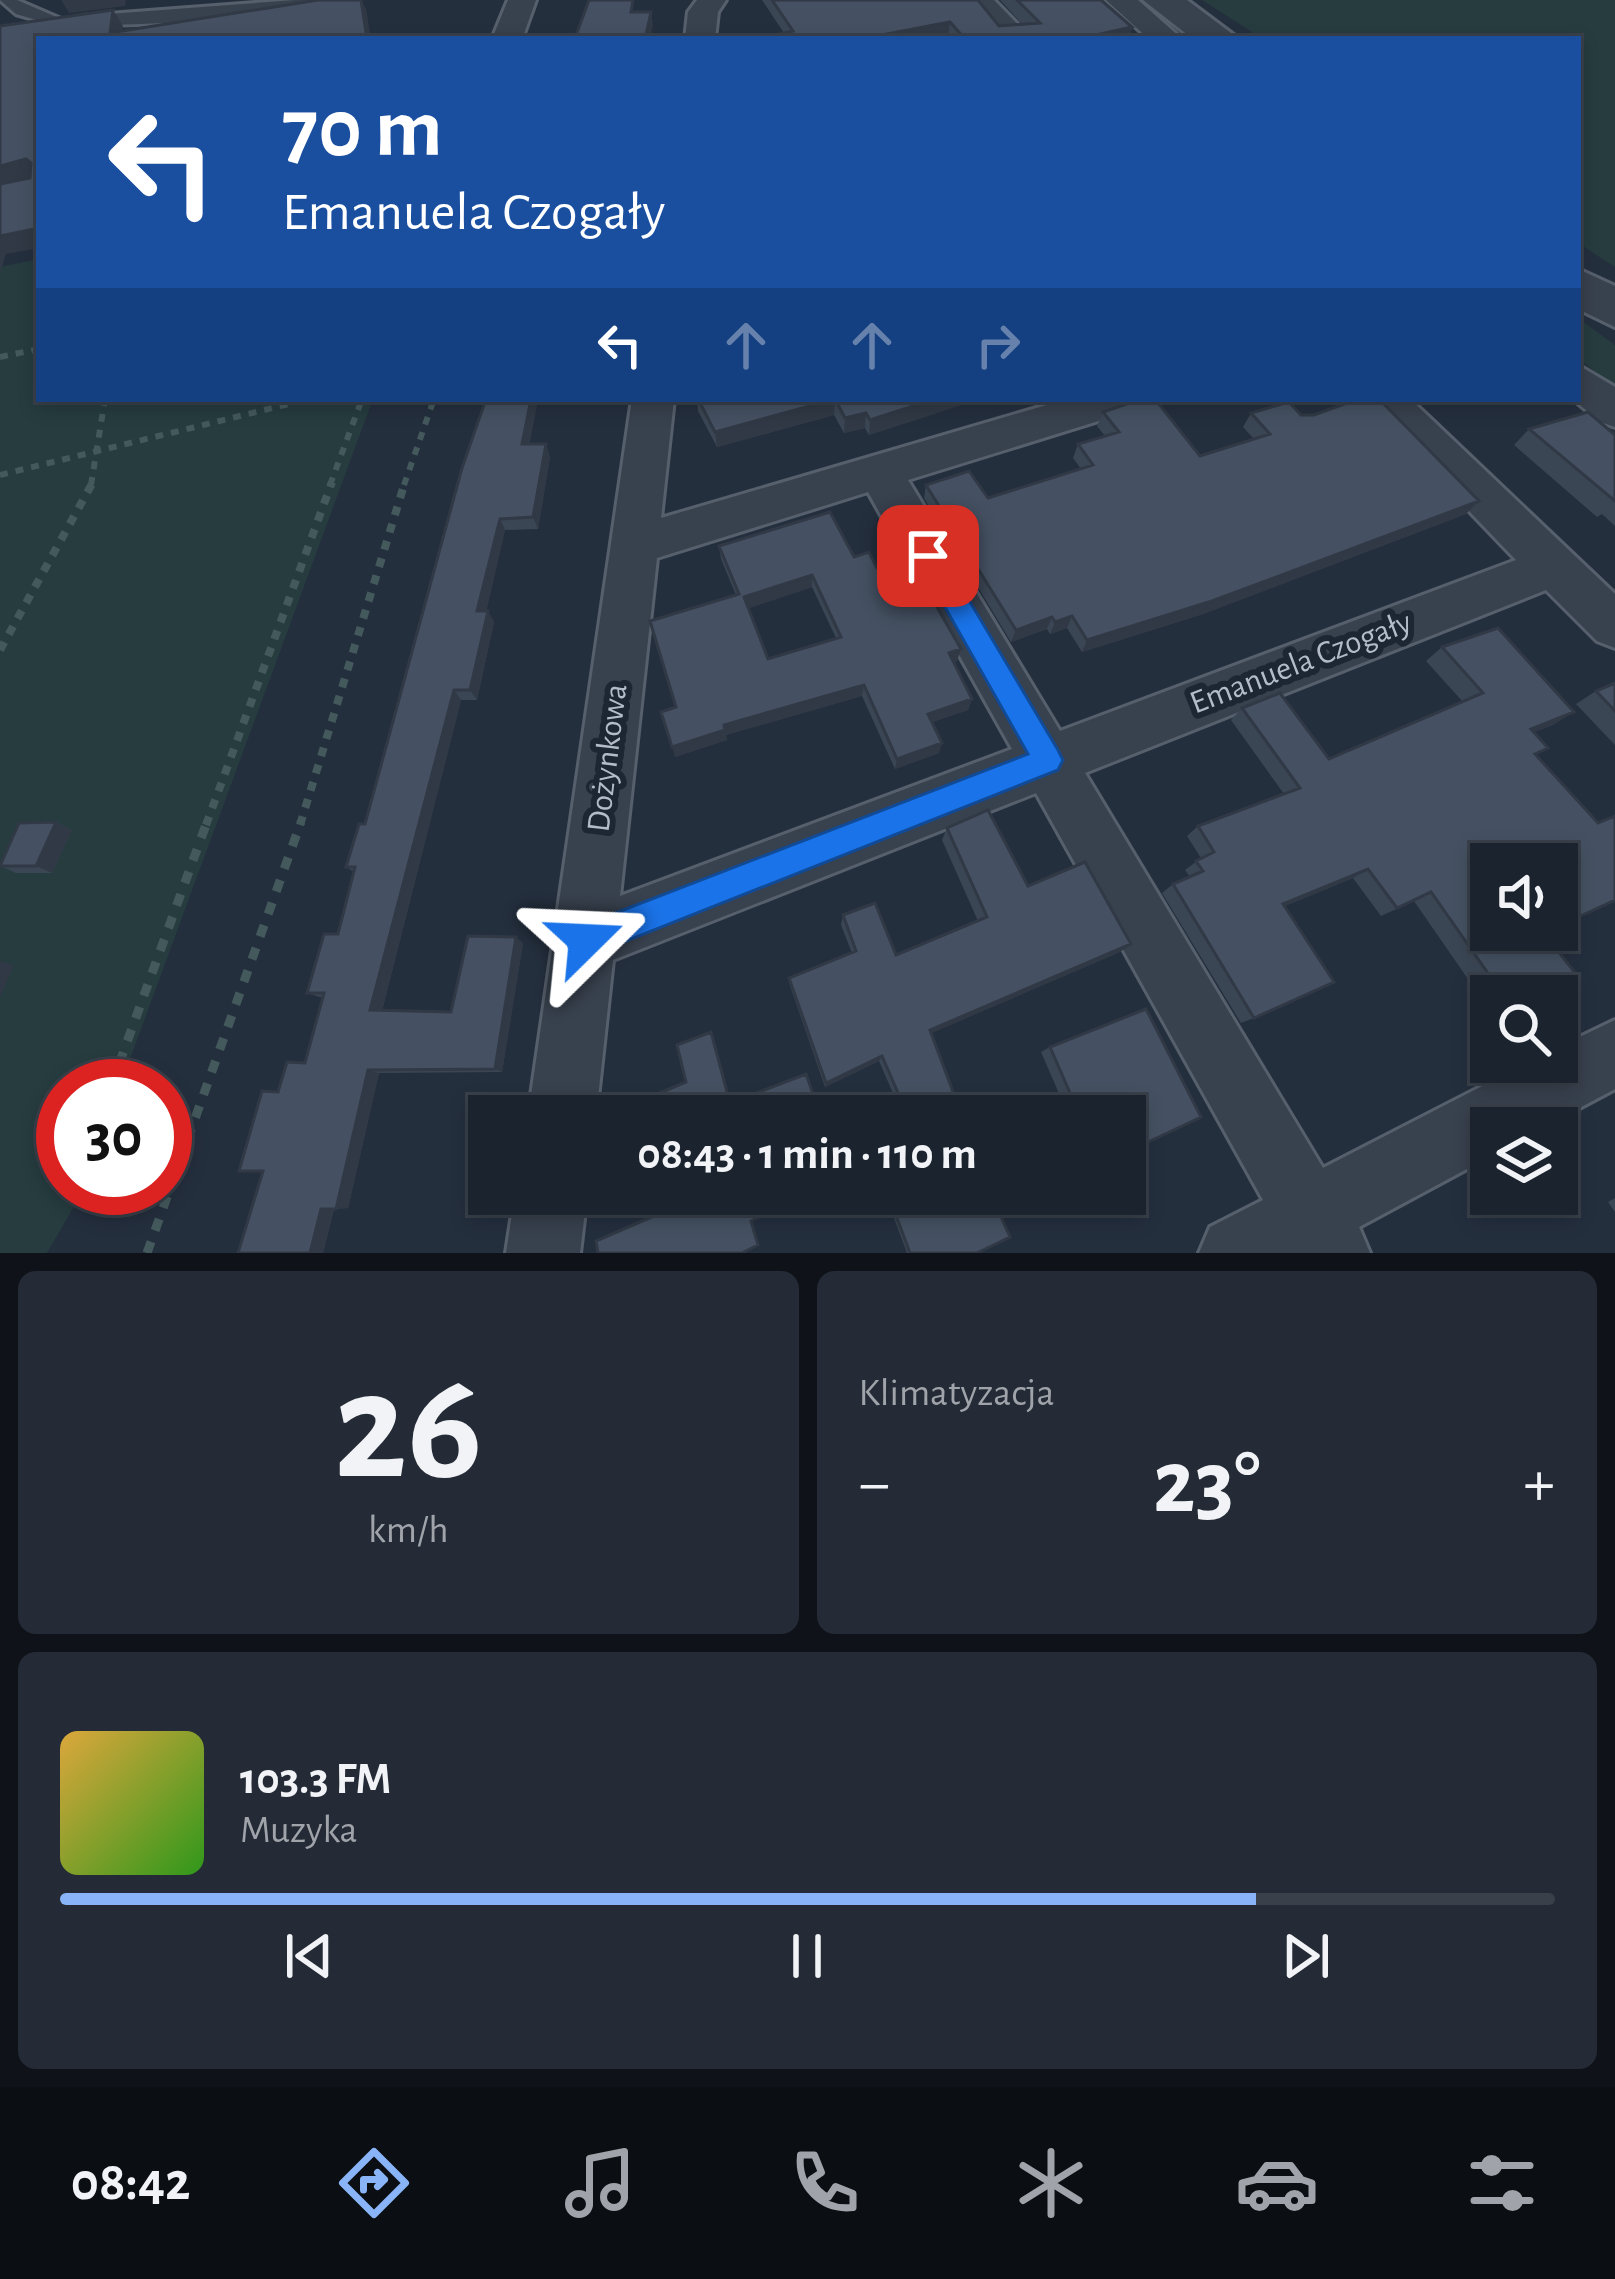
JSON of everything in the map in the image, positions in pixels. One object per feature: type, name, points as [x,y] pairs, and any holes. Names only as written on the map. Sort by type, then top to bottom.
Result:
[{"type":"street","points":[[508,36],[522,0]]},
{"type":"street","points":[[700,36],[703,12],[712,0]]},
{"type":"street","points":[[978,0],[1014,36]]},
{"type":"street","points":[[1120,0],[1163,36]]},
{"type":"street","points":[[1162,0],[1215,36]]},
{"type":"street","points":[[1581,286],[1615,310]]},
{"type":"street","points":[[1581,383],[1615,411]]},
{"type":"street","name":"Dożynkowa","points":[[565,1095],[653,402]]},
{"type":"street","points":[[633,546],[1109,402]]},
{"type":"street","points":[[1386,402],[1615,626]]},
{"type":"street","points":[[880,474],[1321,1233]]},
{"type":"street","name":"Emanuela Czogały","points":[[586,940],[1554,566]]},
{"type":"street","points":[[1236,1253],[1321,1233],[1615,1053]]},
{"type":"street","points":[[543,1253],[548,1215]]},
{"type":"lane","points":[[7,0],[21,11],[60,22]]},
{"type":"lane","points":[[20,27],[136,15],[202,18],[326,0]]},
{"type":"lane","points":[[133,36],[136,15]]},
{"type":"path","points":[[0,358],[36,350]]},
{"type":"path","points":[[0,650],[97,475],[104,451],[105,402]]},
{"type":"path","points":[[0,475],[297,402]]},
{"type":"path","points":[[121,1059],[361,402]]},
{"type":"path","points":[[146,1253],[308,806],[377,562],[433,402]]},
{"type":"green space","points":[[1202,0],[1615,0],[1615,267],[1581,245],[1581,36],[1258,36]]},
{"type":"green space","points":[[36,260],[36,402],[372,402],[130,1059],[36,1059],[36,1215],[69,1215],[47,1253],[0,1253],[0,267]]},
{"type":"green space","points":[[1581,320],[1615,345],[1615,388],[1581,360]]},
{"type":"building","points":[[318,0],[361,0],[367,36],[36,36],[36,229],[0,236],[0,184],[30,178],[31,163],[26,159],[0,166],[0,26],[113,10],[110,33]]},
{"type":"building","points":[[589,0],[633,0],[631,12],[651,12],[646,36],[576,36]]},
{"type":"building","points":[[772,0],[978,0],[999,26],[1040,23],[1017,0],[1101,0],[1132,27],[1092,36],[962,36],[950,22],[877,36],[770,36],[793,31]]},
{"type":"building","points":[[485,402],[530,402],[522,444],[546,444],[533,517],[500,519],[477,611],[488,611],[470,690],[454,690],[370,1010],[451,1012],[468,936],[516,937],[495,1069],[368,1070],[336,1209],[321,1209],[310,1253],[238,1253],[263,1171],[239,1171],[262,1091],[278,1092],[287,1062],[305,1063],[324,993],[307,993],[324,934],[338,934],[355,867],[346,867],[359,824],[365,824],[462,468]]},
{"type":"building","points":[[700,402],[824,402],[715,432]]},
{"type":"building","points":[[837,402],[926,402],[870,420],[866,413],[845,418]]},
{"type":"building","points":[[1132,402],[1157,402],[1200,456],[1270,434],[1251,413],[1289,402],[1301,415],[1314,415],[1350,402],[1382,402],[1479,501],[1212,601],[1087,640],[1072,616],[1055,622],[1052,617],[1016,630],[926,485],[969,471],[988,498],[1093,465],[1078,444],[1119,432],[1103,412]]},
{"type":"building","points":[[1588,412],[1615,435],[1615,501],[1529,429]]},
{"type":"building","points":[[830,512],[854,557],[869,552],[877,568],[909,558],[961,649],[949,653],[972,699],[928,714],[942,743],[897,759],[864,685],[724,725],[725,730],[672,747],[661,712],[676,707],[650,621],[739,594],[719,546]],"holes":[[[812,575],[841,637],[768,659],[744,597]]]},
{"type":"building","points":[[1498,628],[1574,712],[1531,729],[1548,748],[1535,754],[1598,823],[1615,816],[1615,900],[1578,917],[1578,843],[1470,843],[1470,948],[1431,892],[1397,908],[1368,869],[1283,904],[1334,982],[1254,1018],[1173,884],[1203,871],[1196,861],[1214,852],[1198,826],[1300,788],[1242,708],[1280,693],[1329,759],[1483,693],[1442,647]]},
{"type":"building","points":[[1615,683],[1615,711],[1596,691]]},
{"type":"building","points":[[988,810],[1028,886],[1085,862],[1131,944],[930,1030],[954,1095],[899,1095],[882,1056],[826,1083],[789,978],[856,951],[843,915],[875,903],[896,955],[987,917],[947,828]]},
{"type":"building","points":[[56,822],[36,866],[0,866],[19,823]]},
{"type":"building","points":[[1472,951],[1558,951],[1576,974],[1574,975],[1489,975]]},
{"type":"building","points":[[1146,1009],[1201,1117],[1146,1143],[1146,1095],[1071,1095],[1050,1047]]},
{"type":"building","points":[[711,1032],[728,1095],[655,1095],[686,1082],[677,1045]]},
{"type":"building","points":[[806,1074],[814,1095],[751,1095]]},
{"type":"building","points":[[656,1215],[764,1215],[751,1221],[758,1245],[742,1253],[598,1253],[596,1241]]},
{"type":"building","points":[[896,1215],[1000,1215],[1010,1237],[977,1253],[910,1253]]},
{"type":"route","points":[[586,940],[1048,760],[928,556]]}]
